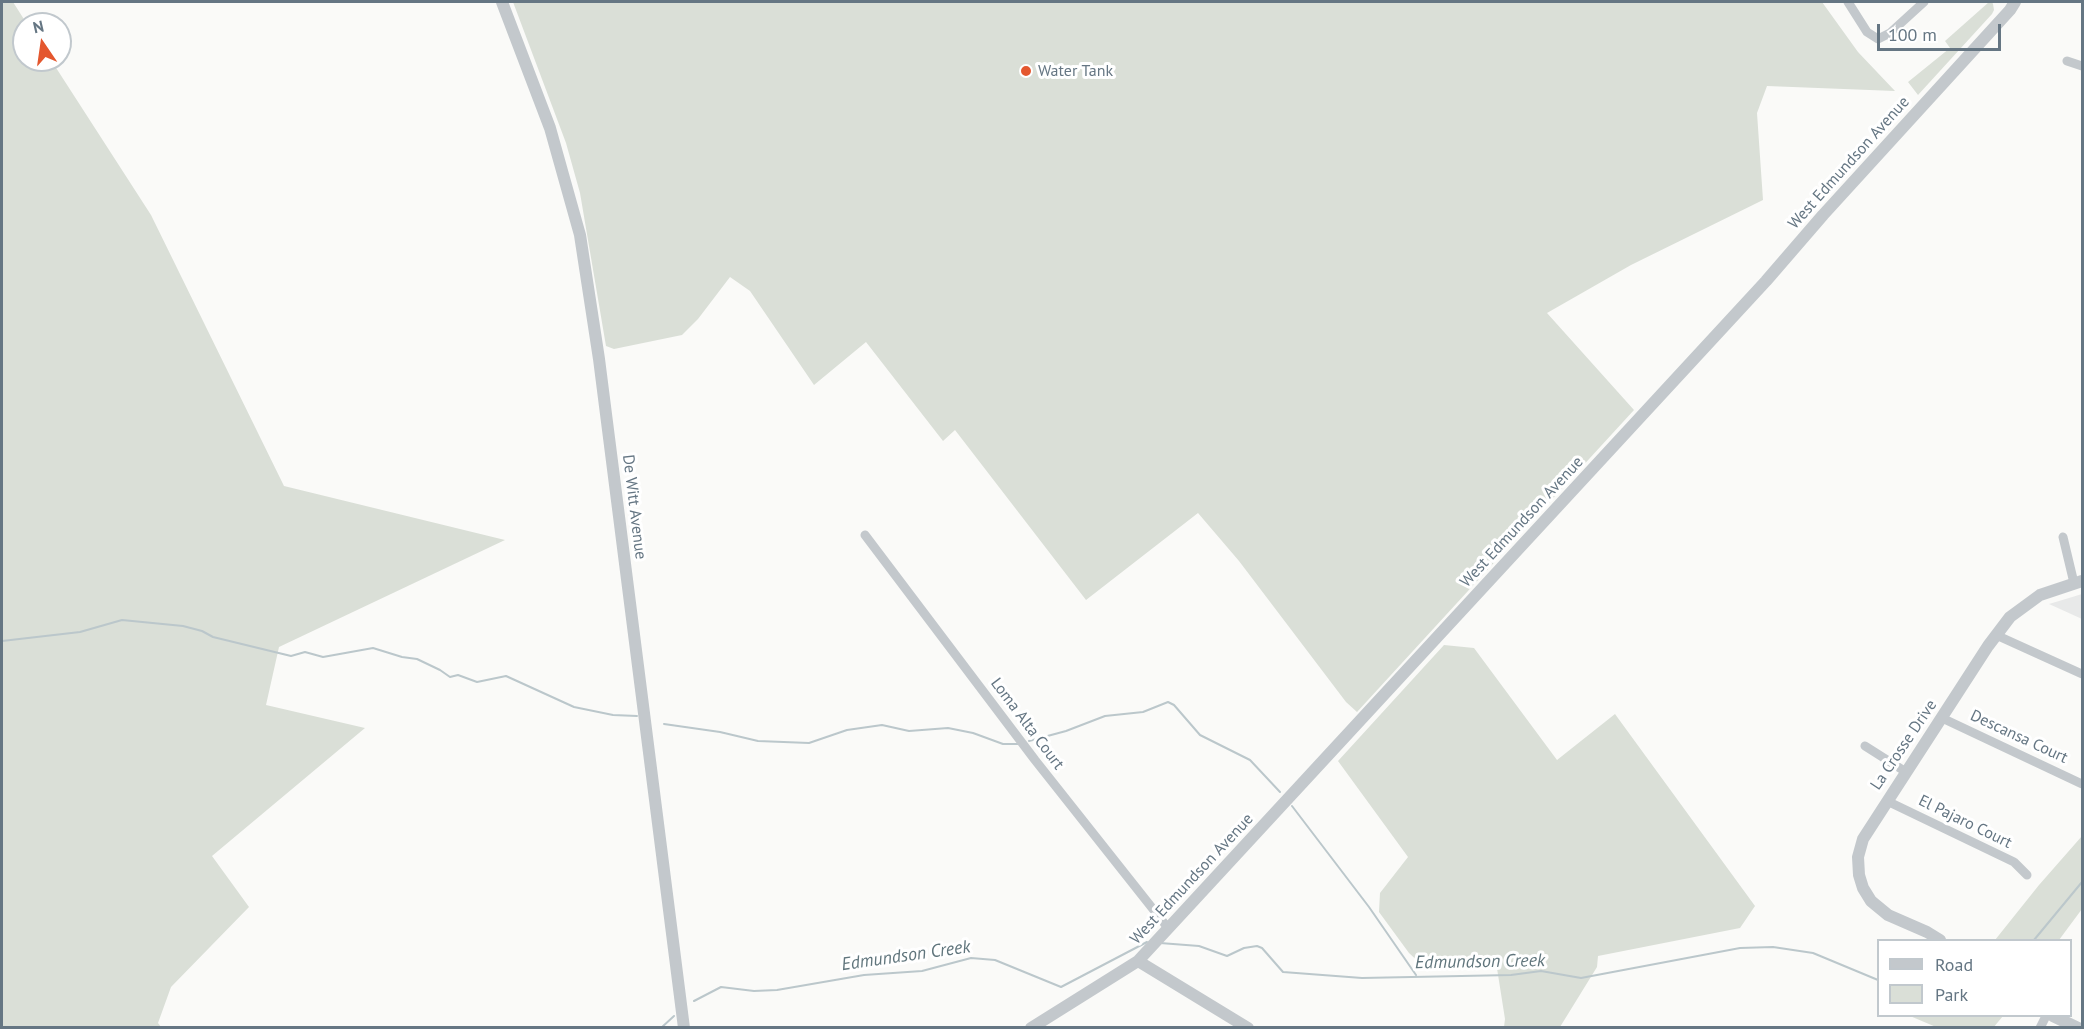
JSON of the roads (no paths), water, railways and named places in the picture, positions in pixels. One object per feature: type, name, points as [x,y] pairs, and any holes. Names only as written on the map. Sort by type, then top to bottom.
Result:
[{"type":"street","name":"De Witt Avenue","points":[[502,2],[550,128],[580,235],[602,383],[684,1028]]},
{"type":"street","points":[[1848,2],[1867,32],[1878,39],[1890,33],[1923,2]]},
{"type":"street","name":"West Edmundson Avenue","points":[[1031,1028],[1138,961],[1683,372],[2010,4],[2024,2]]},
{"type":"street","points":[[2067,61],[2082,66]]},
{"type":"street","name":"Loma Alta Court","points":[[865,535],[1035,760],[1168,928]]},
{"type":"street","points":[[2063,537],[2078,582]]},
{"type":"street","name":"La Crosse Drive","points":[[1938,939],[1888,915],[1871,900],[1863,888],[1859,875],[1858,857],[1863,839],[2010,617],[2040,595],[2078,582]]},
{"type":"street","points":[[1996,635],[2082,674]]},
{"type":"street","name":"Descansa Court","points":[[1942,718],[2082,784]]},
{"type":"street","points":[[1865,746],[1906,772]]},
{"type":"street","name":"El Pajaro Court","points":[[1887,801],[2014,862],[2027,875]]},
{"type":"street","points":[[1138,961],[1248,1028]]},
{"type":"street","points":[[2056,1017],[2078,1028]]},
{"type":"waterway","points":[[2,641],[80,632],[122,620],[183,626],[202,631],[213,637],[291,656],[305,652],[323,657],[373,648],[417,659],[450,677],[458,675],[477,682],[506,676],[574,707],[613,715],[637,716]]},
{"type":"waterway","points":[[1029,741],[1066,731],[1105,716],[1143,712],[1168,702],[1174,705],[1200,735],[1250,760],[1280,792]]},
{"type":"waterway","points":[[664,724],[720,732],[758,741],[809,743],[847,730],[882,725],[909,731],[948,728],[973,733],[1003,744],[1019,744]]},
{"type":"waterway","points":[[1292,806],[1369,907],[1416,975]]},
{"type":"waterway","name":"Edmundson Creek","points":[[2035,939],[2082,882]]},
{"type":"waterway","name":"Edmundson Creek","points":[[694,1001],[721,987],[754,991],[777,990],[864,975],[922,971],[971,958],[995,960],[1061,987],[1147,942]]},
{"type":"waterway","name":"Edmundson Creek","points":[[1160,943],[1199,946],[1227,956],[1244,948],[1257,946],[1262,948],[1283,972],[1362,978],[1511,975],[1541,971],[1581,978],[1740,948],[1773,947],[1813,953],[1877,980]]},
{"type":"waterway","name":"Edmundson Creek","points":[[661,1028],[674,1016]]},
{"type":"place","name":"Water Tank","points":[[1026,71]]}]
